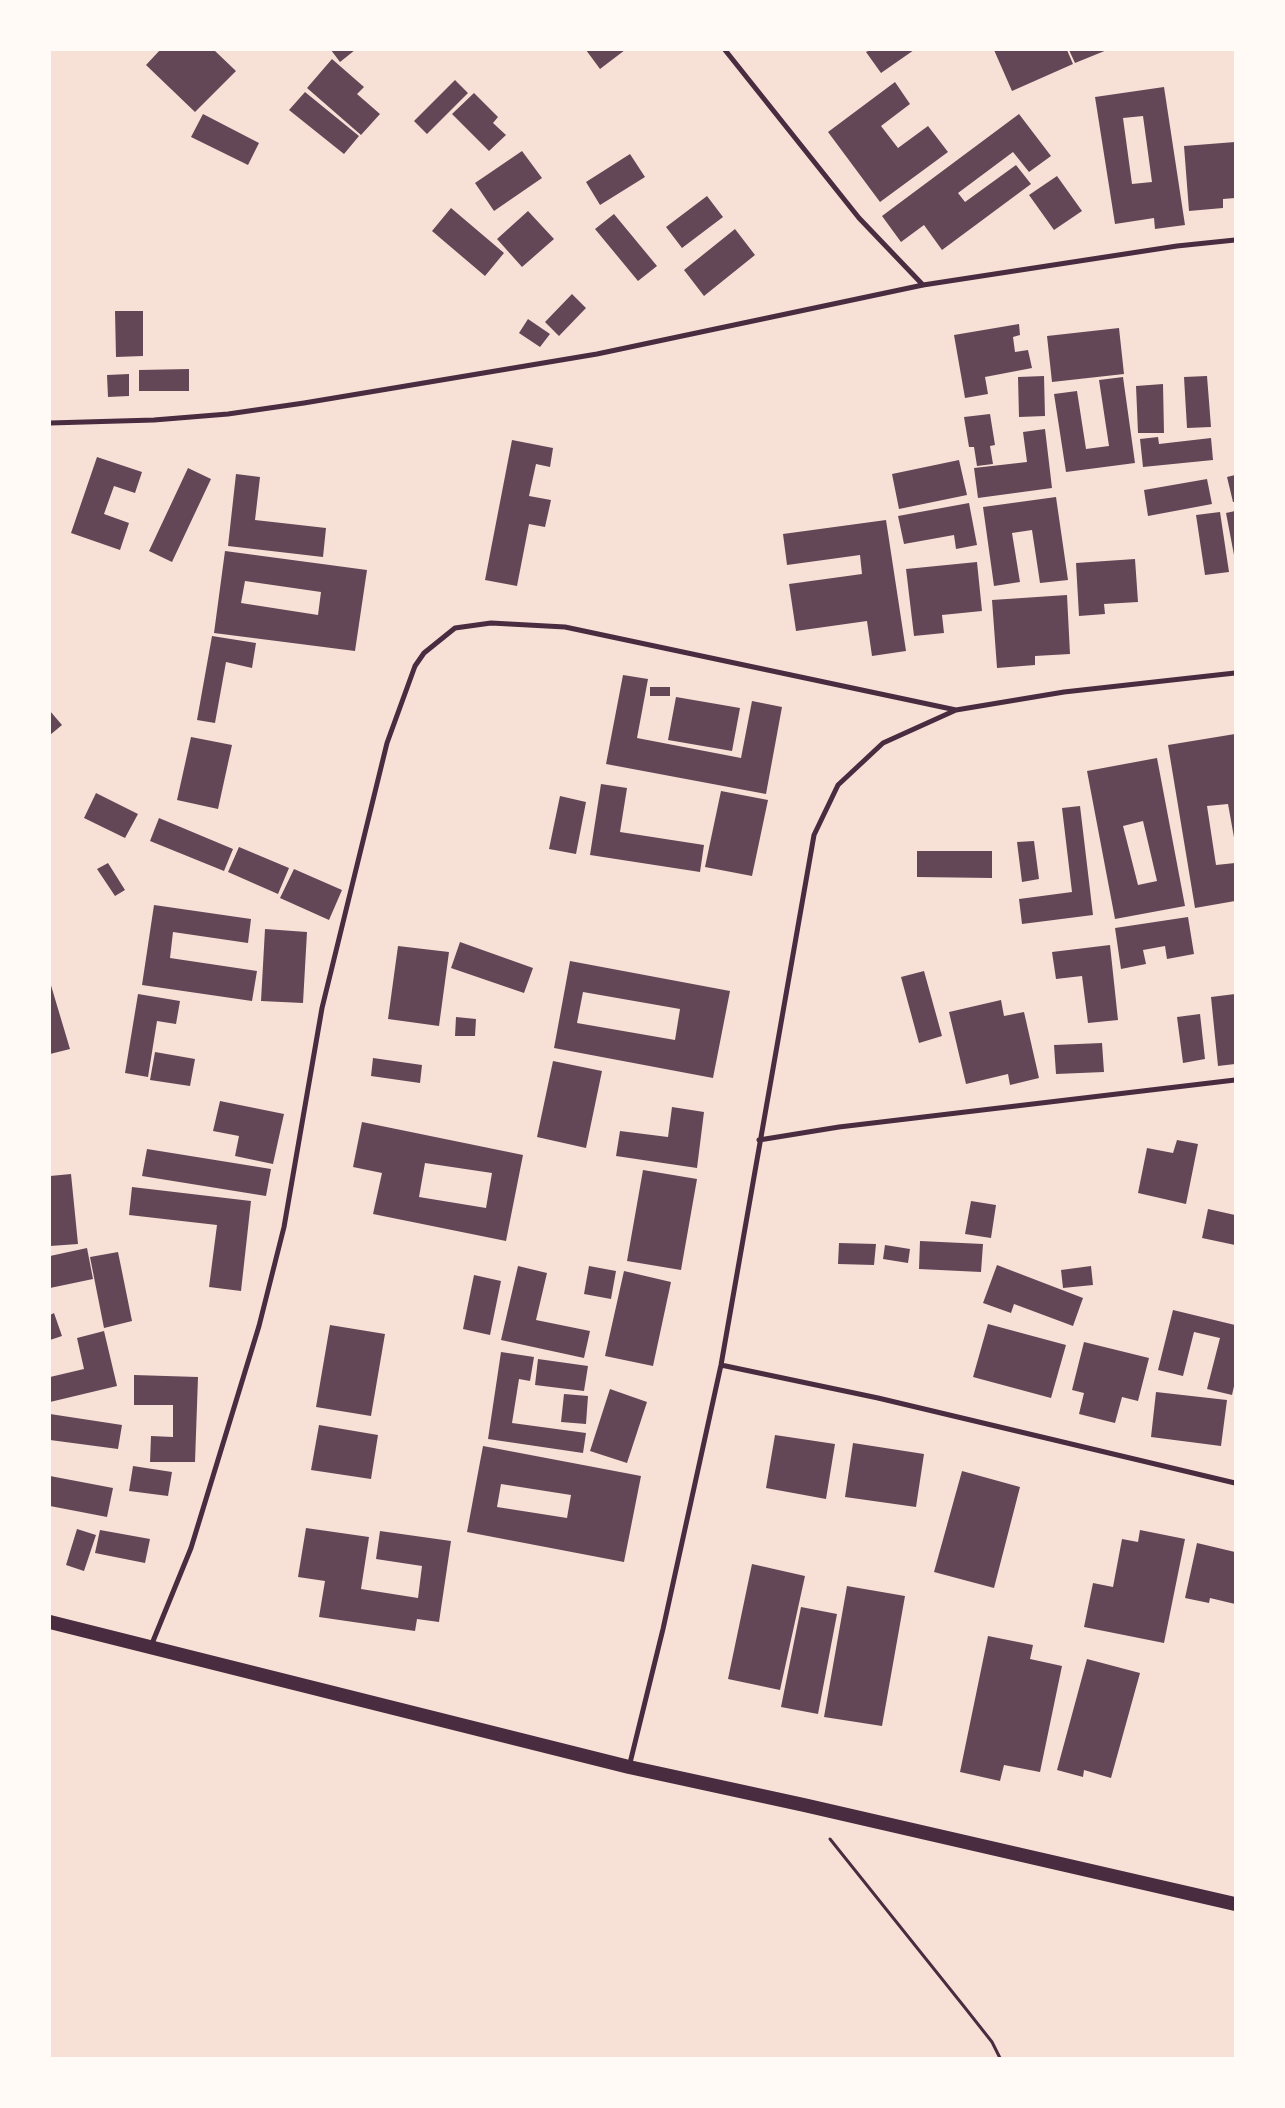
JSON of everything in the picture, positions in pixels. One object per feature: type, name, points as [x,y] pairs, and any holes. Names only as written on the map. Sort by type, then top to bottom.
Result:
[{"type":"highway","points":[[50,1622],[629,1767],[804,1805],[1235,1904]]},
{"type":"street","points":[[725,50],[859,218],[923,285]]},
{"type":"street","points":[[50,423],[154,420],[228,414],[431,383],[597,354],[923,285],[1177,246],[1235,240]]},
{"type":"street","points":[[150,1647],[191,1548],[259,1326],[284,1227],[322,1008],[387,743],[416,666],[424,653],[454,628],[491,623],[565,627],[956,710]]},
{"type":"street","points":[[629,1767],[663,1629],[721,1364],[814,836],[838,785],[884,743],[956,710],[1064,692],[1235,673]]},
{"type":"street","points":[[759,1140],[839,1127],[1235,1080]]},
{"type":"street","points":[[721,1364],[878,1398],[1235,1483]]},
{"type":"path","points":[[804,1805],[992,2042],[1000,2058]]},
{"type":"building","points":[[160,50],[214,50],[236,71],[195,112],[146,65]]},
{"type":"building","points":[[331,50],[355,50],[340,62]]},
{"type":"building","points":[[586,50],[625,50],[600,69]]},
{"type":"building","points":[[870,50],[914,50],[881,73],[866,52]]},
{"type":"building","points":[[994,50],[1067,50],[1073,64],[1012,91]]},
{"type":"building","points":[[1069,50],[1107,50],[1075,63]]},
{"type":"building","points":[[332,59],[364,87],[357,94],[380,114],[361,135],[307,88]]},
{"type":"building","points":[[455,80],[468,93],[427,134],[414,121]]},
{"type":"building","points":[[895,82],[910,104],[881,126],[898,148],[928,126],[948,152],[880,202],[828,132]]},
{"type":"building","points":[[1164,87],[1185,225],[1155,229],[1154,218],[1115,224],[1095,97]],"holes":[[[1143,116],[1152,182],[1132,184],[1123,118]]]},
{"type":"building","points":[[305,92],[359,136],[344,154],[289,110]]},
{"type":"building","points":[[474,93],[498,117],[493,123],[506,135],[489,151],[452,114]]},
{"type":"building","points":[[203,114],[259,143],[248,165],[191,137]]},
{"type":"building","points":[[1019,114],[1051,156],[1029,172],[1013,152],[958,193],[965,202],[1016,165],[1031,184],[942,250],[924,225],[901,242],[882,216]]},
{"type":"building","points":[[1235,142],[1235,198],[1223,199],[1223,208],[1189,211],[1184,146]]},
{"type":"building","points":[[522,151],[542,178],[494,211],[475,183]]},
{"type":"building","points":[[630,154],[645,177],[600,205],[586,182]]},
{"type":"building","points":[[1057,176],[1082,211],[1054,230],[1029,195]]},
{"type":"building","points":[[707,196],[723,217],[682,248],[666,227]]},
{"type":"building","points":[[451,208],[504,253],[485,276],[432,231]]},
{"type":"building","points":[[528,211],[554,239],[522,267],[497,239]]},
{"type":"building","points":[[614,214],[657,266],[638,281],[595,229]]},
{"type":"building","points":[[735,229],[755,255],[704,296],[684,270]]},
{"type":"building","points":[[572,294],[586,308],[559,336],[545,322]]},
{"type":"building","points":[[115,311],[143,311],[143,356],[116,357]]},
{"type":"building","points":[[528,319],[550,334],[540,347],[519,333]]},
{"type":"building","points":[[1019,324],[1020,335],[1013,337],[1015,352],[1028,350],[1032,368],[985,377],[988,394],[965,398],[954,335]]},
{"type":"building","points":[[1119,328],[1124,374],[1052,382],[1047,336]]},
{"type":"building","points":[[189,369],[189,391],[139,391],[139,370]]},
{"type":"building","points":[[129,374],[129,396],[108,397],[107,375]]},
{"type":"building","points":[[1044,376],[1045,416],[1019,417],[1018,377]]},
{"type":"building","points":[[1207,376],[1211,427],[1187,428],[1184,377]]},
{"type":"building","points":[[1123,377],[1135,463],[1066,472],[1054,394],[1077,391],[1086,449],[1109,446],[1099,380]]},
{"type":"building","points":[[1163,384],[1164,433],[1138,433],[1136,386]]},
{"type":"building","points":[[990,414],[995,445],[990,446],[993,464],[977,466],[974,447],[969,447],[964,417]]},
{"type":"building","points":[[1045,429],[1052,488],[978,498],[974,468],[1027,462],[1023,432]]},
{"type":"building","points":[[1158,437],[1159,444],[1211,438],[1213,460],[1143,467],[1140,439]]},
{"type":"building","points":[[512,440],[553,448],[550,467],[536,464],[529,496],[551,500],[545,527],[529,524],[517,586],[485,580]]},
{"type":"building","points":[[97,457],[142,472],[135,493],[114,486],[104,514],[129,523],[120,550],[71,533]]},
{"type":"building","points":[[959,460],[967,495],[899,509],[892,474]]},
{"type":"building","points":[[188,468],[211,479],[172,562],[149,551]]},
{"type":"building","points":[[236,474],[260,477],[255,520],[326,528],[323,557],[228,546]]},
{"type":"building","points":[[1235,475],[1235,502],[1233,502],[1227,477]]},
{"type":"building","points":[[1207,479],[1212,504],[1148,516],[1144,490]]},
{"type":"building","points":[[1056,497],[1068,580],[1040,583],[1032,530],[1012,533],[1020,582],[994,586],[983,507]]},
{"type":"building","points":[[969,503],[977,545],[956,549],[954,535],[904,544],[898,516]]},
{"type":"building","points":[[1235,511],[1235,555],[1234,555],[1226,513]]},
{"type":"building","points":[[1220,512],[1229,572],[1205,575],[1196,515]]},
{"type":"building","points":[[886,520],[906,651],[872,656],[867,621],[796,631],[789,584],[862,574],[860,555],[787,565],[783,534]]},
{"type":"building","points":[[225,551],[367,570],[355,651],[214,633]],"holes":[[[245,581],[321,592],[318,615],[241,603]]]},
{"type":"building","points":[[1135,559],[1138,602],[1104,604],[1105,614],[1079,616],[1076,563]]},
{"type":"building","points":[[977,562],[982,611],[942,615],[944,633],[914,636],[906,569]]},
{"type":"building","points":[[1067,595],[1070,654],[1035,656],[1035,665],[997,668],[992,600]]},
{"type":"building","points":[[212,636],[256,643],[252,668],[226,662],[215,723],[197,720]]},
{"type":"building","points":[[623,675],[648,679],[637,738],[741,758],[752,701],[782,707],[766,794],[606,764]]},
{"type":"building","points":[[650,687],[670,687],[670,696],[650,696]]},
{"type":"building","points":[[676,697],[740,708],[732,751],[668,740]]},
{"type":"building","points":[[50,711],[62,725],[50,735]]},
{"type":"building","points":[[1235,734],[1235,843],[1228,804],[1207,806],[1216,865],[1235,863],[1235,901],[1195,908],[1168,745]]},
{"type":"building","points":[[191,737],[232,745],[218,809],[177,800]]},
{"type":"building","points":[[1157,758],[1185,906],[1115,919],[1087,771]],"holes":[[[1143,821],[1157,881],[1138,885],[1123,826]]]},
{"type":"building","points":[[601,784],[627,788],[620,832],[704,845],[700,872],[590,855]]},
{"type":"building","points":[[721,791],[768,800],[752,876],[705,867]]},
{"type":"building","points":[[96,793],[138,814],[125,838],[84,818]]},
{"type":"building","points":[[560,796],[586,802],[576,854],[549,849]]},
{"type":"building","points":[[1080,806],[1093,915],[1022,924],[1019,899],[1072,892],[1062,808]]},
{"type":"building","points":[[159,818],[233,849],[224,871],[150,841]]},
{"type":"building","points":[[1034,841],[1039,879],[1022,882],[1017,842]]},
{"type":"building","points":[[239,847],[289,868],[278,894],[228,872]]},
{"type":"building","points":[[917,851],[992,851],[992,878],[917,877]]},
{"type":"building","points":[[108,863],[125,890],[115,896],[97,869]]},
{"type":"building","points":[[294,869],[342,890],[329,920],[280,898]]},
{"type":"building","points":[[154,905],[251,919],[248,943],[173,932],[170,958],[257,971],[252,1001],[142,985]]},
{"type":"building","points":[[1188,917],[1194,954],[1167,959],[1165,946],[1143,950],[1146,964],[1121,969],[1115,928]]},
{"type":"building","points":[[265,929],[307,932],[303,1003],[261,1001]]},
{"type":"building","points":[[460,942],[533,968],[524,993],[451,968]]},
{"type":"building","points":[[1110,945],[1118,1020],[1088,1023],[1082,976],[1056,979],[1052,952]]},
{"type":"building","points":[[398,946],[449,952],[439,1026],[388,1019]]},
{"type":"building","points":[[570,961],[730,991],[713,1078],[554,1048]],"holes":[[[583,992],[680,1009],[675,1040],[577,1023]]]},
{"type":"building","points":[[924,971],[942,1036],[919,1043],[901,977]]},
{"type":"building","points":[[50,982],[70,1049],[50,1054]]},
{"type":"building","points":[[138,994],[180,1001],[176,1024],[157,1021],[148,1077],[125,1073]]},
{"type":"building","points":[[1235,994],[1235,1064],[1218,1066],[1211,997]]},
{"type":"building","points":[[1001,1000],[1004,1016],[1024,1012],[1039,1078],[1010,1085],[1008,1074],[966,1084],[949,1012]]},
{"type":"building","points":[[1200,1014],[1205,1059],[1183,1063],[1177,1017]]},
{"type":"building","points":[[456,1017],[476,1019],[475,1036],[455,1036]]},
{"type":"building","points":[[1102,1043],[1104,1072],[1056,1074],[1054,1045]]},
{"type":"building","points":[[155,1052],[195,1059],[190,1086],[150,1080]]},
{"type":"building","points":[[373,1058],[422,1065],[420,1083],[371,1076]]},
{"type":"building","points":[[553,1061],[602,1071],[586,1148],[537,1137]]},
{"type":"building","points":[[220,1101],[284,1114],[273,1164],[235,1156],[239,1136],[213,1131]]},
{"type":"building","points":[[672,1107],[704,1112],[697,1168],[616,1156],[620,1131],[668,1137]]},
{"type":"building","points":[[362,1122],[523,1155],[506,1241],[373,1214],[382,1173],[353,1167]],"holes":[[[425,1163],[492,1173],[486,1208],[419,1197]]]},
{"type":"building","points":[[1177,1140],[1198,1144],[1186,1204],[1138,1193],[1147,1148],[1173,1153]]},
{"type":"building","points":[[147,1149],[271,1169],[266,1196],[142,1176]]},
{"type":"building","points":[[643,1170],[697,1179],[681,1270],[627,1261]]},
{"type":"building","points":[[71,1174],[78,1244],[50,1246],[50,1176]]},
{"type":"building","points":[[132,1187],[251,1201],[241,1291],[209,1287],[217,1225],[129,1215]]},
{"type":"building","points":[[971,1201],[996,1205],[991,1238],[965,1234]]},
{"type":"building","points":[[1208,1209],[1235,1215],[1235,1245],[1202,1238]]},
{"type":"building","points":[[920,1241],[983,1244],[981,1272],[919,1269]]},
{"type":"building","points":[[839,1243],[876,1244],[874,1265],[838,1264]]},
{"type":"building","points":[[885,1245],[910,1249],[908,1263],[883,1259]]},
{"type":"building","points":[[87,1248],[93,1279],[50,1288],[50,1256]]},
{"type":"building","points":[[118,1252],[132,1321],[104,1328],[90,1257]]},
{"type":"building","points":[[997,1265],[1083,1298],[1073,1326],[1014,1304],[1011,1313],[983,1303]]},
{"type":"building","points":[[518,1266],[547,1273],[536,1320],[590,1331],[584,1358],[501,1340]]},
{"type":"building","points":[[589,1266],[616,1271],[611,1299],[584,1294]]},
{"type":"building","points":[[1091,1266],[1093,1285],[1063,1288],[1061,1270]]},
{"type":"building","points":[[624,1271],[671,1282],[653,1366],[605,1356]]},
{"type":"building","points":[[474,1275],[501,1281],[490,1335],[463,1329]]},
{"type":"building","points":[[1173,1310],[1235,1325],[1235,1382],[1232,1395],[1207,1389],[1220,1338],[1194,1332],[1183,1376],[1158,1370]]},
{"type":"building","points":[[54,1313],[62,1336],[50,1340],[50,1315]]},
{"type":"building","points":[[988,1324],[1066,1345],[1051,1398],[973,1377]]},
{"type":"building","points":[[330,1325],[385,1334],[371,1416],[316,1407]]},
{"type":"building","points":[[104,1331],[117,1386],[50,1402],[50,1377],[84,1369],[77,1338]]},
{"type":"building","points":[[1084,1342],[1149,1358],[1138,1401],[1122,1397],[1115,1423],[1079,1414],[1084,1393],[1072,1390]]},
{"type":"building","points":[[501,1352],[534,1357],[530,1381],[519,1379],[512,1423],[586,1433],[583,1453],[488,1439]]},
{"type":"building","points":[[538,1359],[588,1366],[584,1391],[535,1385]]},
{"type":"building","points":[[134,1375],[198,1377],[195,1462],[150,1462],[151,1436],[173,1437],[173,1405],[134,1405]]},
{"type":"building","points":[[610,1389],[647,1402],[627,1463],[590,1451]]},
{"type":"building","points":[[1156,1392],[1227,1400],[1221,1446],[1151,1437]]},
{"type":"building","points":[[564,1394],[588,1396],[586,1424],[561,1422]]},
{"type":"building","points":[[50,1414],[122,1425],[118,1449],[50,1440]]},
{"type":"building","points":[[319,1425],[378,1435],[371,1479],[311,1470]]},
{"type":"building","points":[[775,1435],[835,1444],[826,1499],[766,1488]]},
{"type":"building","points":[[853,1443],[924,1454],[916,1507],[845,1497]]},
{"type":"building","points":[[483,1446],[641,1476],[624,1562],[467,1532]],"holes":[[[501,1484],[571,1495],[567,1518],[497,1507]]]},
{"type":"building","points":[[133,1466],[172,1472],[168,1496],[129,1491]]},
{"type":"building","points":[[962,1471],[1020,1487],[994,1588],[934,1572]]},
{"type":"building","points":[[50,1476],[113,1488],[107,1517],[50,1506]]},
{"type":"building","points":[[306,1528],[369,1537],[361,1589],[418,1598],[422,1566],[376,1559],[380,1531],[451,1541],[439,1622],[417,1619],[415,1631],[319,1617],[325,1581],[298,1577]]},
{"type":"building","points":[[77,1529],[96,1535],[84,1571],[66,1565]]},
{"type":"building","points":[[100,1530],[150,1539],[145,1563],[95,1553]]},
{"type":"building","points":[[1140,1530],[1185,1539],[1164,1643],[1084,1627],[1093,1583],[1113,1587],[1122,1539],[1138,1542]]},
{"type":"building","points":[[1197,1543],[1235,1552],[1235,1604],[1210,1598],[1209,1603],[1185,1598]]},
{"type":"building","points":[[752,1564],[805,1576],[780,1690],[728,1679]]},
{"type":"building","points":[[847,1586],[905,1596],[882,1726],[824,1717]]},
{"type":"building","points":[[801,1607],[837,1614],[818,1714],[781,1707]]},
{"type":"building","points":[[988,1636],[1033,1645],[1030,1659],[1062,1666],[1040,1772],[1004,1765],[1000,1781],[960,1772]]},
{"type":"building","points":[[1087,1659],[1140,1673],[1111,1778],[1084,1770],[1083,1777],[1057,1770]]}]
